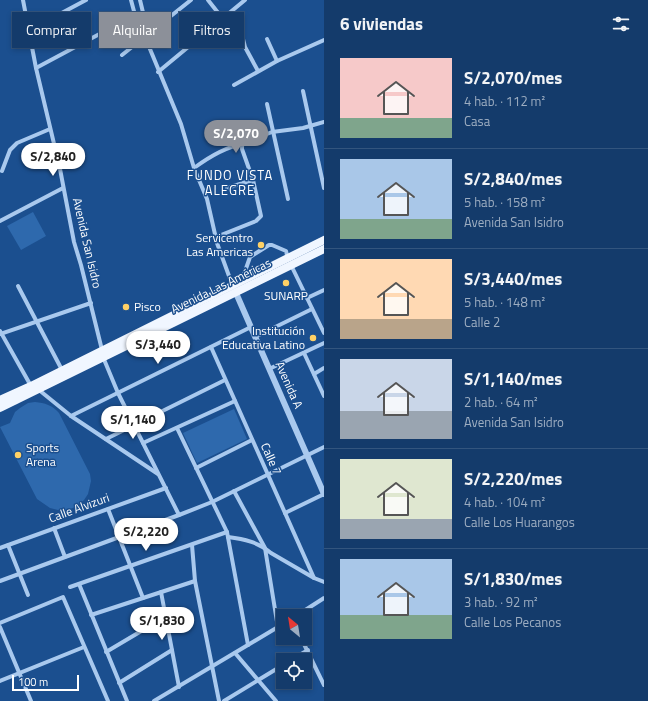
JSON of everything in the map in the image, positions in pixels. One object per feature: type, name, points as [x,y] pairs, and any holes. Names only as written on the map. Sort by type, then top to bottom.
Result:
[{"type":"main road","name":"Avenida Las Américas","points":[[308,253],[324,240]]},
{"type":"main road","name":"Avenida Las Américas","points":[[0,408],[39,390],[103,354],[289,262],[308,253],[324,249]]},
{"type":"main road","name":"Avenida Las Américas","points":[[234,289],[242,281],[289,262]]},
{"type":"main road","name":"Avenida Las Américas","points":[[0,400],[62,370],[103,354]]},
{"type":"street","name":"Avenida San Isidro","points":[[23,0],[25,12]]},
{"type":"street","points":[[64,12],[86,0]]},
{"type":"street","points":[[131,0],[134,12]]},
{"type":"street","points":[[140,0],[143,12]]},
{"type":"street","points":[[171,16],[191,0]]},
{"type":"street","points":[[208,0],[217,12]]},
{"type":"street","points":[[231,12],[245,0]]},
{"type":"street","points":[[36,68],[99,34]]},
{"type":"street","points":[[267,39],[277,61]]},
{"type":"street","points":[[234,85],[277,61],[324,40]]},
{"type":"street","points":[[244,42],[258,71]]},
{"type":"street","name":"Avenida San Isidro","points":[[32,48],[74,242],[103,354],[118,393],[179,515]]},
{"type":"street","points":[[122,55],[131,48]]},
{"type":"street","points":[[149,48],[178,117],[194,168],[207,199],[216,237],[227,273],[234,289]]},
{"type":"street","points":[[158,72],[187,48]]},
{"type":"street","points":[[302,91],[324,188]]},
{"type":"street","points":[[267,104],[288,199]]},
{"type":"street","points":[[194,168],[208,158],[232,146],[272,132],[310,126],[324,122]]},
{"type":"street","points":[[2,171],[10,150],[17,143],[50,129]]},
{"type":"street","points":[[216,237],[259,220],[261,216],[253,180],[242,149],[244,143]]},
{"type":"street","points":[[227,188],[253,180]]},
{"type":"street","points":[[0,221],[63,188]]},
{"type":"street","points":[[242,281],[250,257],[272,244],[286,251],[289,262],[324,331]]},
{"type":"street","points":[[18,286],[62,370]]},
{"type":"street","name":"Avenida A","points":[[234,289],[324,494]]},
{"type":"street","points":[[307,298],[324,290]]},
{"type":"street","points":[[31,386],[0,333],[91,303]]},
{"type":"street","points":[[255,337],[312,309]]},
{"type":"street","points":[[71,416],[251,327]]},
{"type":"street","points":[[270,369],[324,343]]},
{"type":"street","name":"Calle 7","points":[[211,347],[314,578]]},
{"type":"street","points":[[304,353],[324,396]]},
{"type":"street","points":[[314,374],[324,368]]},
{"type":"street","points":[[106,439],[225,380]]},
{"type":"street","points":[[39,390],[71,416],[159,474]]},
{"type":"street","points":[[143,444],[235,401]]},
{"type":"street","points":[[177,428],[227,532],[248,645]]},
{"type":"street","points":[[196,468],[252,440]]},
{"type":"street","points":[[0,581],[119,538],[212,502],[324,446]]},
{"type":"street","name":"Calle Alvizuri","points":[[0,548],[166,488]]},
{"type":"street","points":[[234,491],[265,548],[276,616]]},
{"type":"street","points":[[285,513],[324,494]]},
{"type":"street","points":[[108,509],[143,598]]},
{"type":"street","points":[[54,528],[65,557]]},
{"type":"street","points":[[70,587],[227,532]]},
{"type":"street","points":[[228,538],[248,541],[265,548],[314,578],[324,582]]},
{"type":"street","points":[[8,545],[28,595]]},
{"type":"street","points":[[192,545],[195,581],[219,701]]},
{"type":"street","points":[[91,615],[195,581]]},
{"type":"street","points":[[79,584],[126,701]]},
{"type":"street","points":[[161,592],[178,687]]},
{"type":"street","points":[[0,623],[63,597],[108,701]]},
{"type":"street","points":[[307,609],[324,598]]},
{"type":"street","points":[[106,652],[165,617]]},
{"type":"street","points":[[0,627],[31,701]]},
{"type":"street","points":[[154,701],[276,629]]},
{"type":"street","points":[[305,645],[308,650],[308,654],[324,684]]},
{"type":"street","points":[[0,681],[84,647]]},
{"type":"street","points":[[119,683],[172,650]]},
{"type":"street","points":[[303,653],[308,650]]},
{"type":"street","points":[[235,653],[276,701]]},
{"type":"street","points":[[224,701],[276,669]]},
{"type":"shaded area","points":[[33,212],[46,236],[21,250],[7,226]]},
{"type":"shaded area","points":[[35,402],[48,405],[59,413],[90,474],[91,481],[88,494],[77,506],[68,510],[50,508],[37,499],[0,427],[10,423],[15,412],[20,408],[28,403]]},
{"type":"shaded area","points":[[234,409],[247,439],[197,463],[183,433]]},
{"type":"place","name":"Servicentro Las Americas","points":[[261,245]]},
{"type":"place","name":"SUNARP","points":[[286,283]]},
{"type":"place","name":"Pisco","points":[[126,307]]},
{"type":"place","name":"Institución Educativa Latino","points":[[313,338]]},
{"type":"place","name":"Sports Arena","points":[[18,455]]},
{"type":"district","name":"FUNDO VISTA ALEGRE","points":[[230,182]]}]
